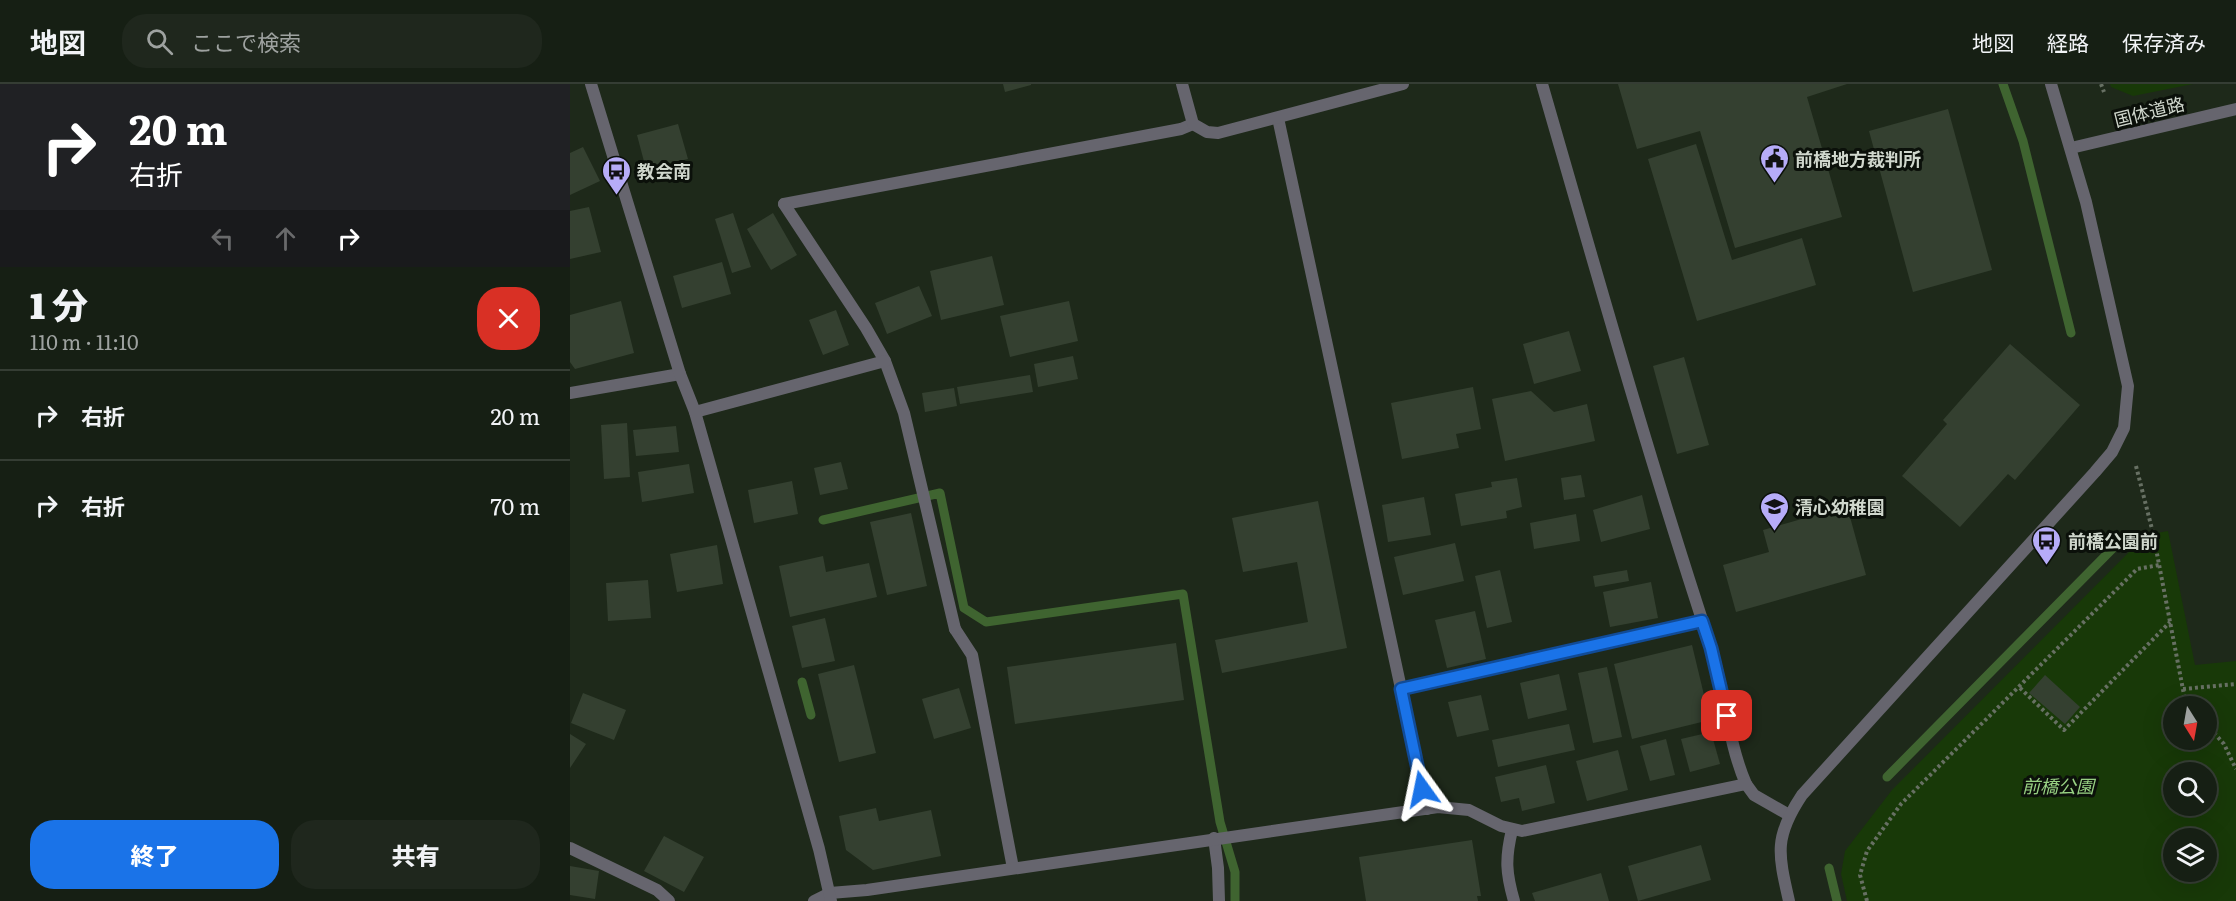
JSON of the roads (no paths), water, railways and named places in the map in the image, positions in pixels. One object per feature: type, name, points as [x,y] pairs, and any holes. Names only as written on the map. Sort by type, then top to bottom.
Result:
[{"type":"street","points":[[591,84],[680,374],[696,412],[819,849],[830,897]]},
{"type":"street","points":[[1182,84],[1193,124],[1207,132],[1218,133],[1403,84]]},
{"type":"street","points":[[1542,84],[1630,388],[1711,648],[1738,762],[1746,784],[1754,795],[1789,815]]},
{"type":"street","points":[[1789,901],[1780,844],[1789,815],[1803,795],[2096,472],[2112,452],[2124,428],[2128,386],[2086,202],[2051,84]]},
{"type":"street","name":"国体道路","points":[[2071,148],[2236,109]]},
{"type":"street","points":[[1278,118],[1427,809]]},
{"type":"street","points":[[1012,868],[972,656],[955,629],[904,413],[885,361],[866,328],[784,204],[1180,129],[1193,124]]},
{"type":"street","points":[[696,412],[885,361]]},
{"type":"street","points":[[570,393],[680,374]]},
{"type":"street","points":[[1401,689],[1702,621]]},
{"type":"street","points":[[814,901],[867,890],[1012,868],[1427,809],[1459,808],[1512,830],[1534,830],[1746,784]]},
{"type":"street","points":[[1512,830],[1506,863],[1514,901]]},
{"type":"street","points":[[1214,838],[1219,901]]},
{"type":"street","points":[[570,848],[657,890],[669,901]]},
{"type":"waterway","points":[[2003,84],[2023,141],[2071,333]]},
{"type":"waterway","points":[[823,520],[940,493],[964,608],[986,622],[1183,594],[1220,822],[1235,872],[1235,901]]},
{"type":"waterway","points":[[1887,777],[2122,539]]},
{"type":"waterway","points":[[802,682],[811,715]]},
{"type":"waterway","points":[[1829,868],[1837,901]]},
{"type":"place","name":"前橋地方裁判所","points":[[1774,184]]},
{"type":"place","name":"教会南","points":[[616,196]]},
{"type":"place","name":"清心幼稚園","points":[[1774,532]]},
{"type":"place","name":"前橋公園前","points":[[2047,566]]},
{"type":"park label","name":"前橋公園","points":[[2058,785]]}]
